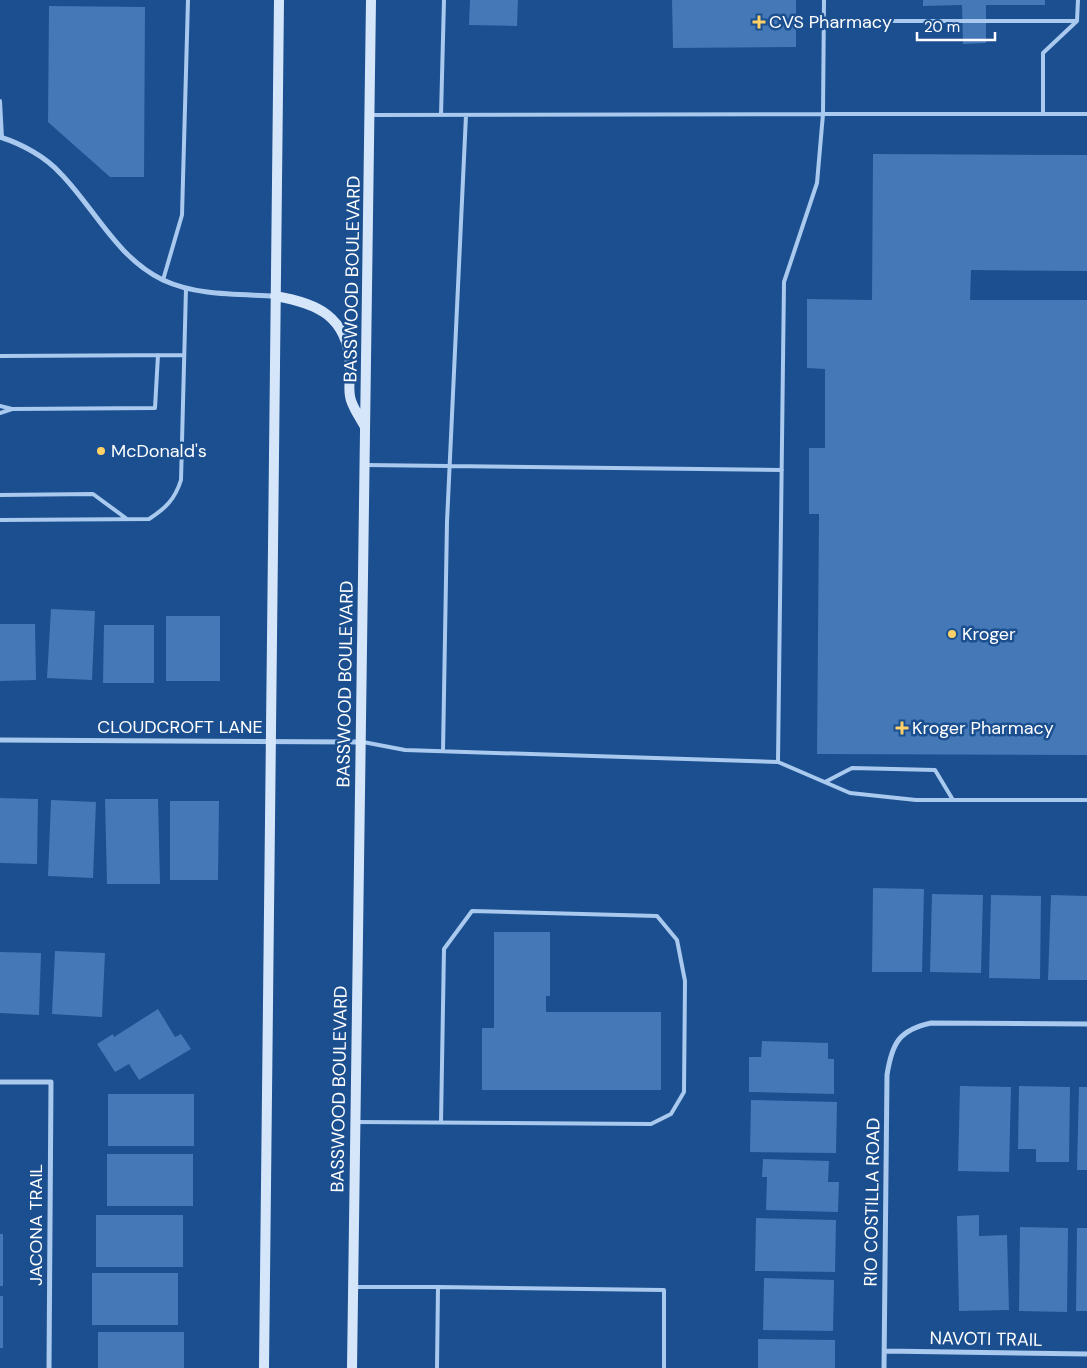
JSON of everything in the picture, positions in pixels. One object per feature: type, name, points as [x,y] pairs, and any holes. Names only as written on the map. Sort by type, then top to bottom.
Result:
[{"type":"main road","points":[[264,1368],[275,296],[280,0]]},
{"type":"main road","name":"BASSWOOD BOULEVARD","points":[[352,1368],[371,115],[371,0]]},
{"type":"main road","points":[[275,296],[304,301],[316,306],[337,326],[345,340],[350,363],[350,396],[366,430]]},
{"type":"street","points":[[1,138],[33,152],[61,173],[125,253],[144,269],[163,280],[204,292],[275,296]]},
{"type":"street","name":"CLOUDCROFT LANE","points":[[0,740],[360,742]]},
{"type":"street","name":"RIO COSTILLA ROAD","points":[[884,1368],[887,1075],[890,1054],[898,1039],[914,1027],[931,1023],[1087,1024]]},
{"type":"street","name":"JACONA TRAIL","points":[[0,1082],[51,1082],[49,1368]]},
{"type":"street","name":"NAVOTI TRAIL","points":[[884,1351],[1087,1354]]},
{"type":"lane","points":[[163,280],[182,215],[188,0]]},
{"type":"lane","points":[[442,115],[444,0]]},
{"type":"lane","points":[[778,762],[784,282],[817,183],[823,114],[824,0]]},
{"type":"lane","points":[[1043,114],[1043,53],[1077,21],[1078,0]]},
{"type":"lane","points":[[824,21],[1077,21]]},
{"type":"lane","points":[[0,101],[1,138]]},
{"type":"lane","points":[[371,115],[1087,114]]},
{"type":"lane","points":[[443,751],[449,468],[466,115]]},
{"type":"lane","points":[[0,520],[149,519],[167,507],[176,496],[181,480],[186,288]]},
{"type":"lane","points":[[0,406],[12,409],[155,408],[158,355]]},
{"type":"lane","points":[[0,356],[183,355]]},
{"type":"lane","points":[[0,413],[12,409]]},
{"type":"lane","points":[[366,465],[449,468],[782,470]]},
{"type":"lane","points":[[0,495],[93,494],[127,520]]},
{"type":"lane","points":[[360,742],[405,750],[778,762],[850,792],[916,800],[1087,800]]},
{"type":"lane","points":[[824,782],[852,768],[934,770],[953,800]]},
{"type":"lane","points":[[355,1122],[651,1124],[671,1114],[684,1092],[685,981],[677,940],[657,916],[472,911],[444,949],[441,1122]]},
{"type":"lane","points":[[353,1286],[664,1290],[664,1368]]},
{"type":"lane","points":[[437,1368],[438,1286]]},
{"type":"building","points":[[470,0],[518,0],[517,26],[469,25]]},
{"type":"building","name":"CVS Pharmacy","points":[[672,0],[796,0],[796,47],[673,48]]},
{"type":"building","points":[[923,0],[1045,0],[1045,5],[986,5],[986,43],[963,44],[962,5],[923,6]]},
{"type":"building","points":[[49,6],[145,7],[144,177],[110,177],[48,122]]},
{"type":"building","name":"Kroger","points":[[873,154],[1087,155],[1087,271],[971,270],[970,300],[1087,300],[1087,755],[817,754],[819,514],[809,514],[809,448],[825,448],[825,369],[807,368],[807,299],[872,300]]},
{"type":"building","points":[[51,609],[95,611],[92,680],[47,678]]},
{"type":"building","points":[[166,616],[220,616],[220,681],[166,681]]},
{"type":"building","points":[[0,624],[35,624],[36,680],[0,681]]},
{"type":"building","points":[[104,625],[154,625],[154,683],[103,683]]},
{"type":"building","points":[[0,798],[38,799],[37,864],[0,863]]},
{"type":"building","points":[[105,799],[158,799],[160,884],[107,884]]},
{"type":"building","points":[[51,800],[96,802],[93,878],[48,876]]},
{"type":"building","points":[[170,801],[219,801],[218,880],[170,880]]},
{"type":"building","points":[[873,888],[924,889],[922,972],[872,972]]},
{"type":"building","points":[[932,894],[983,895],[981,973],[930,972]]},
{"type":"building","points":[[991,895],[1041,896],[1040,979],[989,978]]},
{"type":"building","points":[[1051,895],[1087,896],[1087,980],[1048,980]]},
{"type":"building","points":[[494,932],[550,932],[550,996],[546,996],[546,1012],[661,1012],[661,1090],[482,1090],[482,1028],[494,1028]]},
{"type":"building","points":[[55,951],[105,953],[102,1017],[52,1014]]},
{"type":"building","points":[[0,952],[41,953],[39,1015],[0,1013]]},
{"type":"building","points":[[158,1009],[175,1037],[181,1034],[191,1049],[139,1080],[129,1064],[115,1072],[97,1044],[113,1034],[114,1037]]},
{"type":"building","points":[[762,1041],[828,1043],[828,1059],[834,1059],[834,1094],[749,1092],[749,1057],[761,1057]]},
{"type":"building","points":[[960,1086],[1011,1087],[1009,1172],[958,1171]]},
{"type":"building","points":[[1019,1086],[1070,1087],[1069,1162],[1036,1162],[1036,1149],[1018,1149]]},
{"type":"building","points":[[1079,1087],[1087,1087],[1087,1170],[1077,1170]]},
{"type":"building","points":[[108,1094],[194,1094],[194,1146],[108,1146]]},
{"type":"building","points":[[751,1100],[837,1102],[836,1153],[750,1152]]},
{"type":"building","points":[[107,1154],[193,1154],[193,1206],[107,1206]]},
{"type":"building","points":[[763,1159],[829,1161],[828,1182],[839,1182],[838,1212],[766,1210],[767,1177],[762,1177]]},
{"type":"building","points":[[96,1215],[183,1215],[183,1267],[96,1267]]},
{"type":"building","points":[[979,1215],[979,1236],[1007,1235],[1009,1310],[959,1311],[957,1216]]},
{"type":"building","points":[[756,1218],[836,1220],[835,1272],[755,1271]]},
{"type":"building","points":[[1020,1227],[1068,1228],[1067,1312],[1019,1311]]},
{"type":"building","points":[[1077,1228],[1087,1228],[1087,1311],[1076,1311]]},
{"type":"building","points":[[0,1234],[3,1234],[3,1286],[0,1286]]},
{"type":"building","points":[[92,1273],[178,1273],[178,1325],[92,1325]]},
{"type":"building","points":[[764,1278],[834,1280],[833,1331],[763,1330]]},
{"type":"building","points":[[0,1296],[3,1296],[3,1348],[0,1348]]},
{"type":"building","points":[[98,1332],[184,1332],[184,1368],[98,1368]]},
{"type":"building","points":[[758,1339],[835,1340],[835,1368],[758,1368]]},
{"type":"place","name":"CVS Pharmacy","points":[[759,22]]},
{"type":"place","name":"McDonald's","points":[[101,451]]},
{"type":"place","name":"Kroger","points":[[952,634]]},
{"type":"place","name":"Kroger Pharmacy","points":[[902,728]]}]
